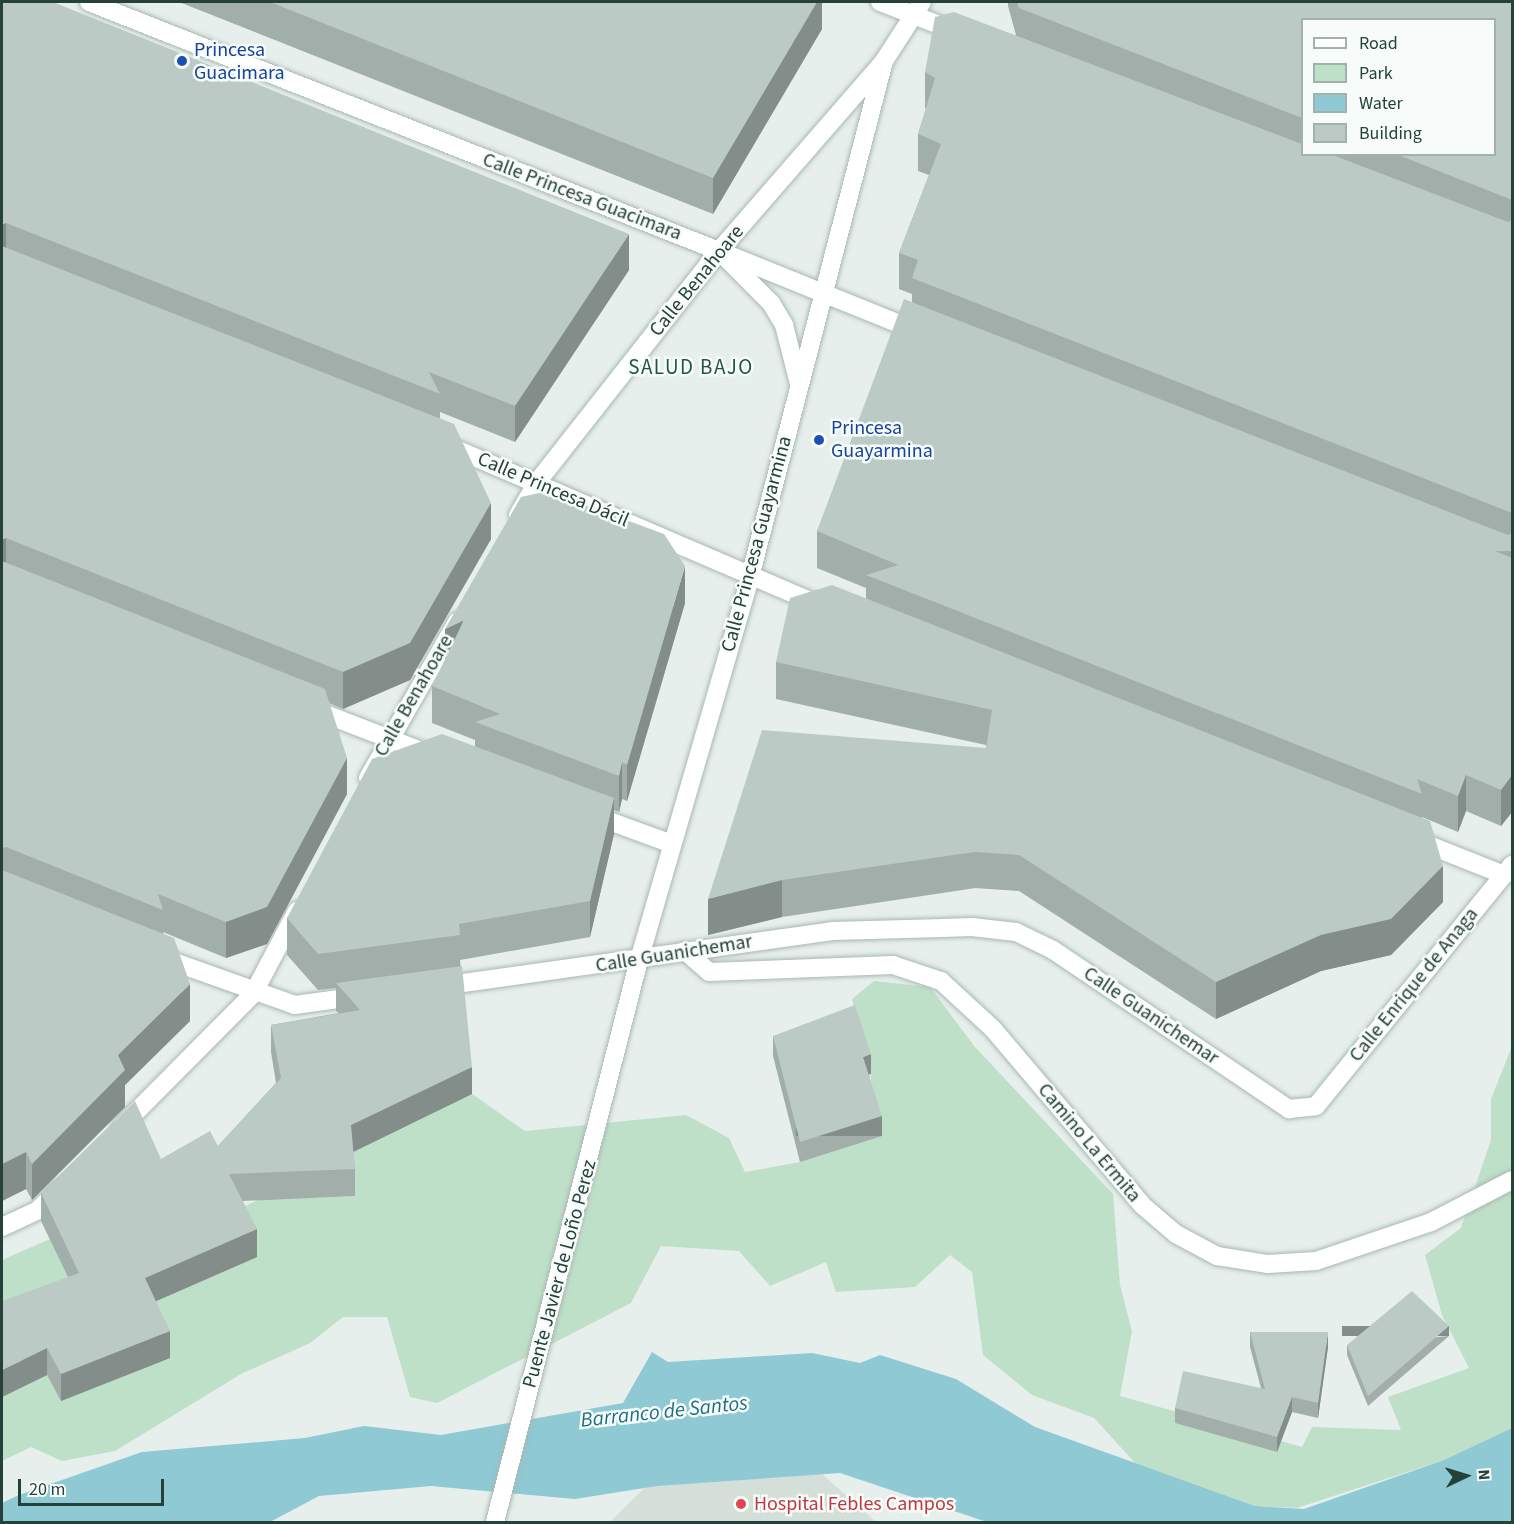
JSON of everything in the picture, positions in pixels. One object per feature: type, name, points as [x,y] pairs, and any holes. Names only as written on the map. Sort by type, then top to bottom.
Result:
[{"type":"street","name":"Calle Princesa Guacimara","points":[[89,2],[934,338]]},
{"type":"street","points":[[880,2],[917,8],[979,40]]},
{"type":"street","name":"Calle Benahoare","points":[[508,532],[538,481],[719,251],[884,61],[917,8]]},
{"type":"street","name":"Calle Princesa Guayarmina","points":[[626,1025],[639,960],[750,578],[884,61]]},
{"type":"street","points":[[719,251],[771,303],[784,325],[799,386]]},
{"type":"street","name":"Calle Princesa Dácil","points":[[429,438],[538,481],[750,578],[838,612]]},
{"type":"street","name":"Calle Benahoare","points":[[356,801],[466,605]]},
{"type":"street","points":[[289,700],[443,759]]},
{"type":"street","points":[[574,808],[672,844]]},
{"type":"street","points":[[1393,831],[1508,870]]},
{"type":"street","name":"Calle Enrique de Anaga","points":[[1316,1107],[1508,870]]},
{"type":"street","points":[[104,1144],[253,994],[307,892]]},
{"type":"street","name":"Calle Guanichemar","points":[[425,988],[639,960],[686,951],[832,931],[972,927],[1016,932],[1053,950],[1289,1109],[1316,1107]]},
{"type":"street","points":[[144,951],[253,994],[295,1005],[378,994]]},
{"type":"street","name":"Camino La Ermita","points":[[686,951],[709,972],[893,965],[941,981],[993,1029],[1142,1205],[1176,1234],[1217,1256],[1268,1264],[1316,1261],[1431,1222],[1512,1180]]},
{"type":"street","name":"Puente Javier de Loño Perez","points":[[495,1522],[626,1025]]},
{"type":"street","points":[[2,1227],[38,1210],[71,1177]]},
{"type":"shaded area","name":"Hospital Febles Campos","points":[[821,1473],[876,1522],[610,1522],[646,1486]]},
{"type":"green space","points":[[874,981],[930,987],[975,1047],[1113,1194],[1120,1285],[1132,1331],[1120,1396],[1302,1447],[1312,1427],[1401,1430],[1388,1397],[1469,1368],[1442,1315],[1425,1255],[1461,1228],[1491,1140],[1491,1099],[1512,1046],[1512,1428],[1444,1460],[1297,1508],[1255,1506],[1135,1463],[1094,1418],[1032,1395],[983,1355],[972,1272],[950,1255],[915,1287],[836,1292],[826,1262],[770,1286],[739,1251],[661,1246],[631,1303],[437,1403],[410,1397],[387,1317],[343,1317],[310,1343],[241,1374],[115,1451],[62,1461],[31,1447],[2,1461],[2,1260],[50,1239],[234,1211],[282,1189],[311,1198],[355,1196],[341,1110],[472,1094],[525,1131],[686,1115],[729,1138],[745,1172],[800,1162],[871,1100],[871,1074],[852,999]]},
{"type":"water","name":"Barranco de Santos","points":[[652,1352],[668,1362],[812,1353],[860,1363],[880,1355],[956,1379],[1035,1427],[1255,1506],[1304,1509],[1444,1460],[1512,1428],[1512,1522],[987,1522],[840,1473],[657,1486],[575,1499],[431,1486],[319,1496],[270,1522],[2,1522],[2,1503],[142,1452],[305,1438],[364,1426],[441,1435],[623,1403]]},
{"type":"building","points":[[2,2],[53,2],[629,234],[515,406],[429,372],[440,394],[6,223],[2,225]]},
{"type":"building","points":[[270,2],[817,2],[713,178]]},
{"type":"building","points":[[1017,2],[1512,2],[1512,200],[1401,156],[1496,156],[1496,18],[1301,18],[1301,118],[1019,8]]},
{"type":"building","points":[[954,12],[1301,144],[1301,156],[1335,156],[1508,222],[1512,220],[1512,513],[912,278],[918,260],[899,253],[941,144],[918,134],[935,78],[925,72],[935,17]]},
{"type":"building","points":[[2,246],[454,424],[491,503],[410,643],[343,672],[6,538],[2,540]]},
{"type":"building","points":[[904,299],[1508,535],[1512,533],[1512,551],[1495,551],[1512,558],[1512,775],[1501,790],[1466,775],[1458,796],[1417,779],[1422,794],[866,575],[898,565],[817,531]]},
{"type":"building","points":[[548,491],[664,534],[685,566],[627,765],[622,762],[619,776],[475,722],[500,714],[432,686],[464,620],[445,629],[521,497]]},
{"type":"building","points":[[2,561],[325,689],[347,758],[267,907],[226,922],[158,894],[163,910],[6,847],[2,848]]},
{"type":"building","points":[[832,585],[1430,821],[1443,866],[1391,919],[1321,935],[1216,982],[1019,855],[975,852],[782,880],[708,899],[762,730],[986,748],[992,710],[776,662],[790,598]]},
{"type":"building","points":[[442,734],[614,798],[590,901],[459,924],[460,935],[318,954],[287,918],[372,759]]},
{"type":"building","points":[[2,870],[174,938],[190,984],[118,1055],[125,1070],[32,1164],[26,1152],[2,1164]]},
{"type":"building","points":[[462,966],[472,1067],[351,1125],[355,1169],[229,1174],[257,1229],[145,1278],[170,1331],[61,1374],[47,1348],[2,1370],[2,1301],[79,1273],[41,1193],[135,1101],[161,1159],[210,1131],[218,1146],[281,1078],[271,1025],[360,1010],[336,983]]},
{"type":"building","points":[[855,1005],[871,1054],[863,1057],[882,1116],[800,1142],[773,1036]]},
{"type":"building","points":[[1412,1291],[1449,1326],[1368,1396],[1347,1345]]},
{"type":"building","points":[[1250,1332],[1328,1332],[1318,1403],[1292,1397],[1277,1437],[1175,1408],[1183,1371],[1265,1389]]},
{"type":"place","name":"Princesa Guacimara","points":[[182,61]]},
{"type":"place","name":"Princesa Guayarmina","points":[[819,440]]},
{"type":"place","name":"Hospital Febles Campos","points":[[741,1504]]},
{"type":"district","name":"SALUD BAJO","points":[[691,367]]}]
